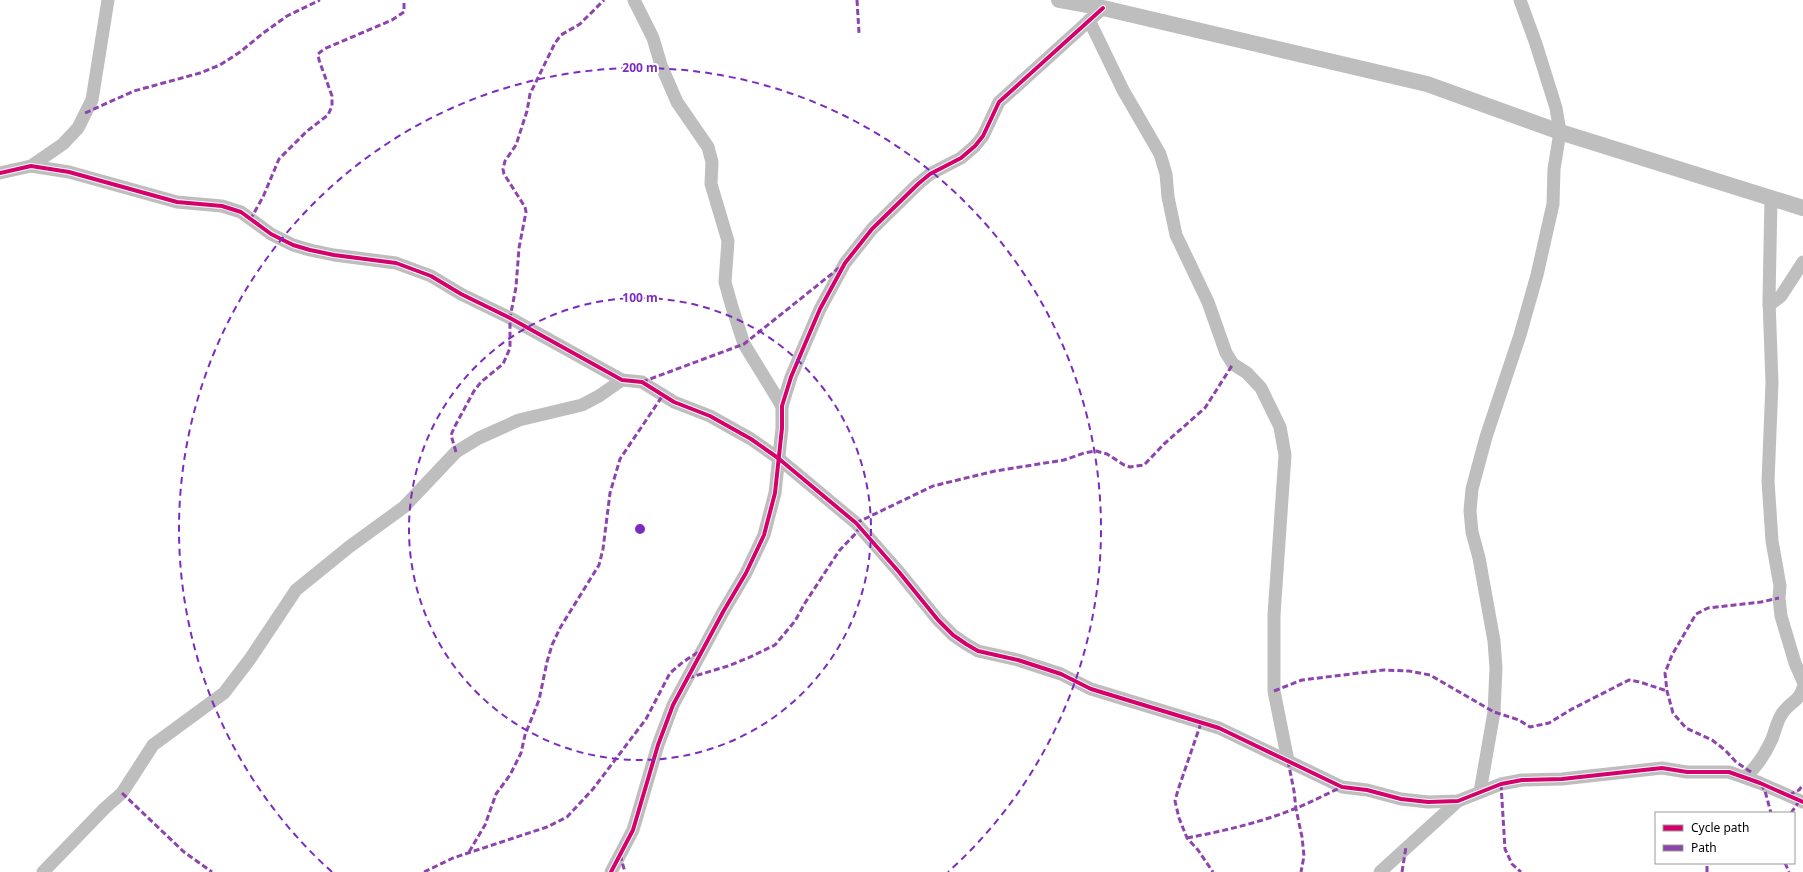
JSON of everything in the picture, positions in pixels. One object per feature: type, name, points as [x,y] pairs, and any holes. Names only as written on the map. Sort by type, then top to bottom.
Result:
[{"type":"street","points":[[31,166],[63,144],[78,128],[92,100],[108,0]]},
{"type":"street","points":[[634,0],[653,38],[661,65],[677,102],[710,151],[712,162],[711,184],[728,241],[725,282],[732,307],[744,344],[782,406]]},
{"type":"street","points":[[1059,0],[1103,8],[1427,84],[1560,132],[1803,208]]},
{"type":"street","points":[[1480,792],[1494,712],[1496,668],[1494,641],[1472,532],[1470,511],[1472,489],[1486,437],[1520,335],[1537,275],[1553,204],[1554,168],[1560,132],[1556,108],[1536,44],[1520,0]]},
{"type":"street","points":[[612,872],[633,830],[658,745],[673,705],[723,612],[746,573],[764,535],[775,492],[782,428],[782,406],[791,377],[820,309],[846,263],[872,229],[925,178],[962,158],[975,146],[983,136],[999,102],[1103,8]]},
{"type":"street","points":[[1089,20],[1123,90],[1160,154],[1166,174],[1168,197],[1176,235],[1208,302],[1226,353],[1234,364],[1247,373],[1262,388],[1280,427],[1285,455],[1274,615],[1274,691],[1288,761]]},
{"type":"street","points":[[0,173],[31,166],[69,172],[177,202],[233,208],[241,212],[271,234],[298,247],[334,255],[396,262],[431,276],[461,294],[510,318],[622,380],[642,382],[674,402],[717,420],[751,438],[778,458],[856,523],[899,572],[938,620],[953,635],[978,651],[1018,660],[1061,674],[1091,689],[1219,728],[1342,787],[1367,790],[1408,800],[1428,802],[1458,801]]},
{"type":"street","points":[[1771,197],[1769,305],[1772,384],[1768,482],[1772,541],[1780,586],[1779,598],[1781,616],[1795,663],[1803,681]]},
{"type":"street","points":[[1769,305],[1781,296],[1803,262]]},
{"type":"street","points":[[43,872],[105,808],[122,793],[153,745],[224,693],[269,633],[296,590],[404,506],[456,452],[479,438],[519,420],[582,405],[599,396],[622,380]]},
{"type":"street","points":[[1745,777],[1751,772],[1771,739],[1779,717],[1788,707],[1796,702],[1801,695],[1803,688]]},
{"type":"street","points":[[1380,872],[1458,801],[1501,784],[1522,780],[1570,779],[1662,768],[1687,772],[1729,772],[1745,777],[1803,802]]},
{"type":"marked path","points":[[85,113],[134,91],[200,73],[220,65],[240,52],[287,16],[320,0]]},
{"type":"marked path","points":[[250,220],[263,197],[279,159],[306,132],[328,115],[332,106],[332,96],[318,54],[324,49],[392,20],[404,12],[404,0]]},
{"type":"marked path","points":[[456,452],[451,435],[455,426],[474,391],[481,382],[503,364],[510,348],[510,318],[516,287],[519,248],[526,212],[525,207],[504,174],[503,169],[505,161],[516,145],[527,111],[530,94],[555,43],[561,35],[580,24],[604,0]]},
{"type":"marked path","points":[[857,0],[859,33]]},
{"type":"marked path","points":[[642,382],[744,344],[839,268]]},
{"type":"marked path","points":[[856,523],[933,486],[995,471],[1064,460],[1084,453],[1096,451],[1107,454],[1124,465],[1130,467],[1144,465],[1164,444],[1205,408],[1233,364]]},
{"type":"marked path","points":[[469,852],[485,825],[496,794],[510,775],[521,753],[525,735],[539,700],[552,645],[560,628],[599,565],[603,549],[610,493],[620,459],[663,395]]},
{"type":"marked path","points":[[688,678],[728,666],[775,645],[795,621],[839,551],[857,532],[859,527]]},
{"type":"marked path","points":[[1751,772],[1736,762],[1725,750],[1712,740],[1686,728],[1673,713],[1667,691],[1665,673],[1672,655],[1696,614],[1708,608],[1761,602],[1779,598]]},
{"type":"marked path","points":[[424,872],[453,858],[547,827],[567,817],[593,789],[646,719],[670,673],[700,651]]},
{"type":"marked path","points":[[1274,691],[1302,680],[1384,670],[1409,671],[1430,675],[1494,712],[1519,720],[1530,727],[1549,723],[1572,709],[1629,680],[1667,691]]},
{"type":"marked path","points":[[1201,723],[1175,801],[1179,818],[1187,838],[1198,850],[1213,872]]},
{"type":"marked path","points":[[1288,761],[1302,837],[1304,856],[1301,872]]},
{"type":"marked path","points":[[1501,784],[1505,849],[1512,864],[1521,872]]},
{"type":"marked path","points":[[1761,784],[1765,791],[1771,812]]},
{"type":"marked path","points":[[1789,795],[1799,790],[1803,785]]},
{"type":"marked path","points":[[1187,838],[1281,814],[1300,807],[1342,787]]},
{"type":"marked path","points":[[122,793],[184,852],[212,872]]},
{"type":"marked path","points":[[1792,812],[1800,800]]},
{"type":"marked path","points":[[1402,872],[1406,847]]},
{"type":"marked path","points":[[620,855],[625,872]]},
{"type":"marked path","points":[[1707,864],[1707,872]]},
{"type":"marked path","points":[[1785,864],[1789,872]]},
{"type":"cycle path","points":[[611,872],[633,830],[658,745],[673,705],[723,612],[746,573],[764,535],[775,493],[782,428],[782,406],[791,377],[820,309],[845,263],[872,229],[918,184],[930,174],[961,158],[975,146],[983,136],[999,102],[1103,8]]},
{"type":"cycle path","points":[[0,173],[31,166],[69,172],[177,202],[222,206],[241,212],[271,234],[293,245],[334,255],[396,263],[431,276],[461,294],[510,318],[622,380],[642,382],[674,402],[710,416],[751,439],[778,458],[856,523],[899,572],[938,620],[953,635],[978,651],[1018,660],[1061,674],[1091,689],[1219,728],[1342,787],[1367,790],[1401,799],[1428,802],[1458,801],[1501,784],[1522,780],[1562,779],[1662,768],[1687,772],[1729,772],[1760,783],[1803,802]]}]
